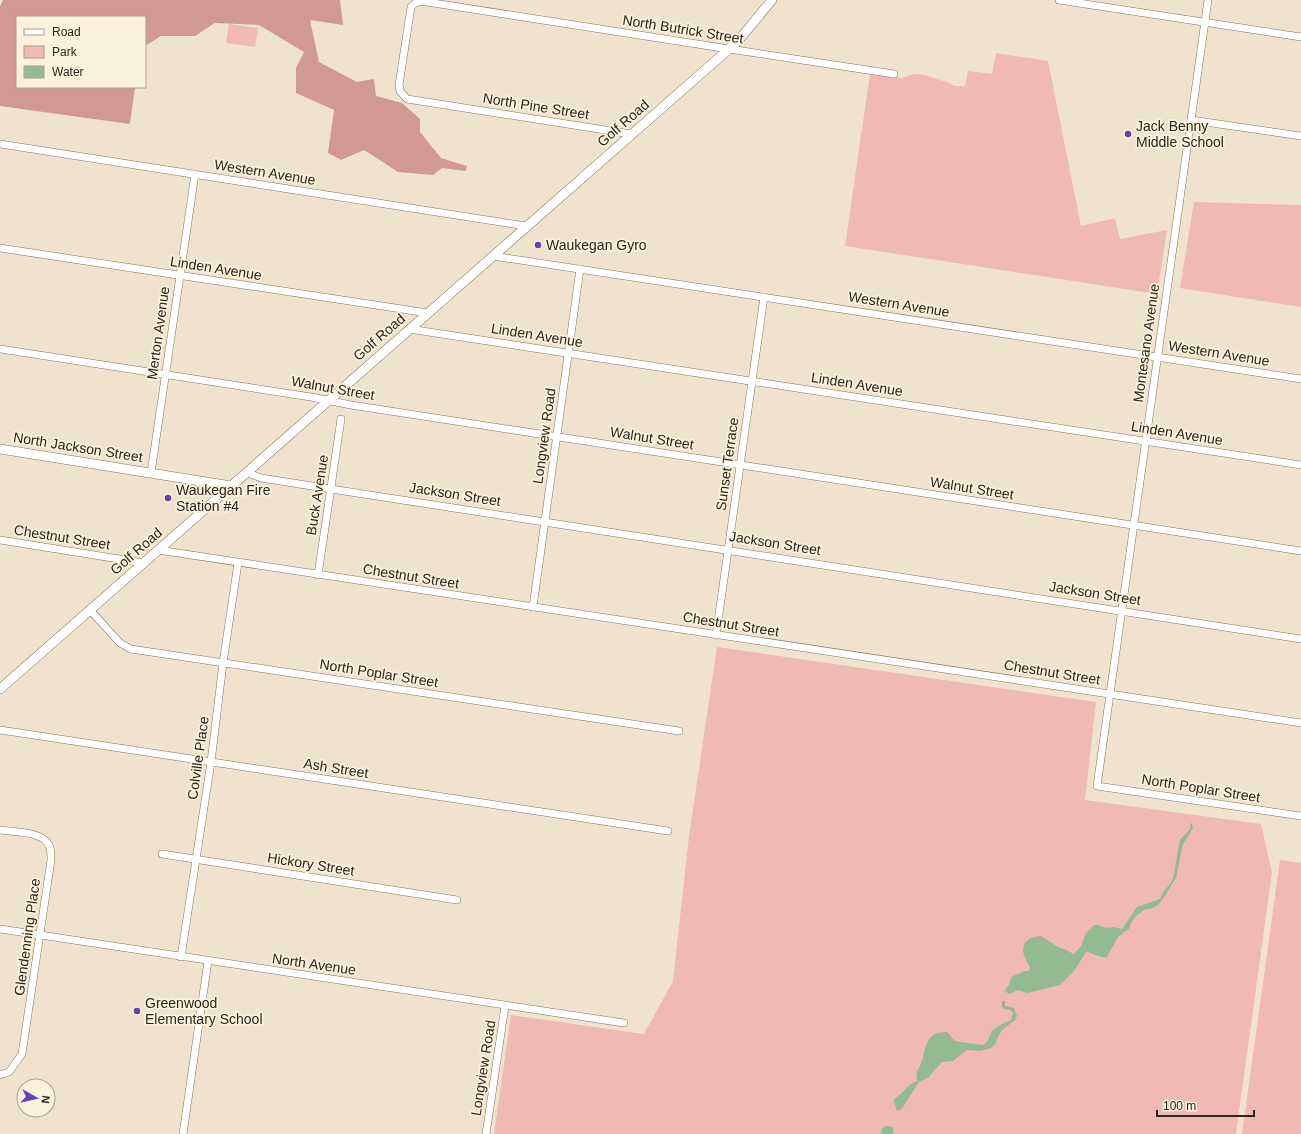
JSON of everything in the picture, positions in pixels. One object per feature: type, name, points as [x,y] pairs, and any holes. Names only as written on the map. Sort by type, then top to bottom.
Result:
[{"type":"street","name":"Golf Road","points":[[0,690],[246,472],[738,41],[772,0]]},
{"type":"street","points":[[1059,0],[1301,37]]},
{"type":"street","name":"Montesano Avenue","points":[[1097,786],[1208,0]]},
{"type":"street","name":"North Butrick Street","points":[[437,104],[407,99],[400,92],[399,85],[411,7],[414,2],[418,1],[894,74]]},
{"type":"street","name":"North Pine Street","points":[[437,104],[631,134]]},
{"type":"street","points":[[1191,120],[1301,136]]},
{"type":"street","points":[[0,152],[1,144]]},
{"type":"street","name":"Western Avenue","points":[[1,144],[526,226]]},
{"type":"street","name":"Merton Avenue","points":[[151,473],[195,174]]},
{"type":"street","name":"Linden Avenue","points":[[0,248],[428,313]]},
{"type":"street","name":"Western Avenue","points":[[493,256],[1301,379]]},
{"type":"street","name":"Longview Road","points":[[532,607],[580,269]]},
{"type":"street","name":"Sunset Terrace","points":[[716,635],[764,297]]},
{"type":"street","name":"Linden Avenue","points":[[409,329],[1301,465]]},
{"type":"street","name":"Walnut Street","points":[[0,349],[312,396],[351,405],[557,437],[1301,551]]},
{"type":"street","name":"Buck Avenue","points":[[318,575],[341,419]]},
{"type":"street","name":"North Jackson Street","points":[[0,449],[151,473]]},
{"type":"street","name":"Jackson Street","points":[[246,472],[261,478],[1301,639]]},
{"type":"street","points":[[151,473],[231,486]]},
{"type":"street","name":"Chestnut Street","points":[[0,540],[144,563]]},
{"type":"street","name":"Chestnut Street","points":[[158,550],[1301,723]]},
{"type":"street","name":"Colville Place","points":[[181,957],[211,762],[223,663],[238,563]]},
{"type":"street","name":"North Poplar Street","points":[[90,610],[120,644],[131,649],[679,731]]},
{"type":"street","name":"Ash Street","points":[[0,730],[668,831]]},
{"type":"street","name":"North Poplar Street","points":[[1097,786],[1301,816]]},
{"type":"street","name":"Glendenning Place","points":[[0,830],[36,835],[43,838],[50,848],[51,860],[22,1054],[9,1072],[0,1075]]},
{"type":"street","name":"Hickory Street","points":[[162,854],[457,900]]},
{"type":"street","name":"North Avenue","points":[[0,929],[624,1023]]},
{"type":"street","points":[[183,1134],[208,961]]},
{"type":"street","name":"Longview Road","points":[[486,1134],[505,1006]]},
{"type":"green space","points":[[229,24],[258,28],[255,47],[226,43]]},
{"type":"green space","points":[[996,53],[1048,61],[1081,226],[1115,218],[1120,239],[1167,230],[1157,294],[845,246],[870,74],[902,78],[913,74],[924,75],[955,86],[965,86],[968,71],[992,74]]},
{"type":"green space","points":[[1194,202],[1301,205],[1301,307],[1180,288]]},
{"type":"green space","points":[[717,647],[1096,702],[1085,800],[1261,824],[1272,872],[1236,1134],[494,1134],[511,1015],[644,1034],[673,981],[689,836]]},
{"type":"green space","points":[[1280,860],[1301,863],[1301,1134],[1242,1134]]},
{"type":"shaded area","points":[[3,0],[340,0],[343,25],[310,20],[319,62],[357,82],[374,79],[376,96],[402,103],[420,119],[420,132],[441,158],[467,166],[466,171],[442,168],[433,175],[398,172],[364,150],[341,160],[328,153],[334,110],[296,93],[296,68],[304,52],[259,25],[215,23],[195,36],[161,36],[146,45],[146,16],[16,16],[16,88],[135,88],[130,124],[0,106],[0,6]]},
{"type":"water","points":[[1190,823],[1192,824],[1193,828],[1183,844],[1176,878],[1158,905],[1144,910],[1136,916],[1129,929],[1118,937],[1107,957],[1101,957],[1086,952],[1074,971],[1060,985],[1027,993],[1018,990],[1009,994],[1005,991],[1009,985],[1011,977],[1025,971],[1029,971],[1030,967],[1025,958],[1023,947],[1027,941],[1033,937],[1041,936],[1058,947],[1074,954],[1081,946],[1086,933],[1094,925],[1106,928],[1114,927],[1122,929],[1137,907],[1160,899],[1173,878],[1180,840],[1189,830]]},
{"type":"water","points":[[1002,1001],[1005,1001],[1005,1006],[1014,1008],[1017,1016],[1015,1020],[1002,1030],[996,1043],[991,1048],[980,1051],[967,1050],[953,1061],[942,1062],[928,1078],[919,1082],[902,1109],[897,1111],[894,1099],[909,1086],[918,1081],[917,1072],[929,1039],[941,1032],[947,1032],[955,1041],[982,1045],[985,1044],[993,1030],[999,1025],[1011,1020],[1013,1013],[1011,1010],[1004,1009],[1002,1007]]},
{"type":"water","points":[[883,1127],[892,1127],[894,1130],[893,1134],[880,1134]]},
{"type":"place","name":"Jack Benny Middle School","points":[[1128,134]]},
{"type":"place","name":"Waukegan Gyro","points":[[538,245]]},
{"type":"place","name":"Waukegan Fire Station #4","points":[[168,498]]},
{"type":"place","name":"Greenwood Elementary School","points":[[137,1011]]}]
